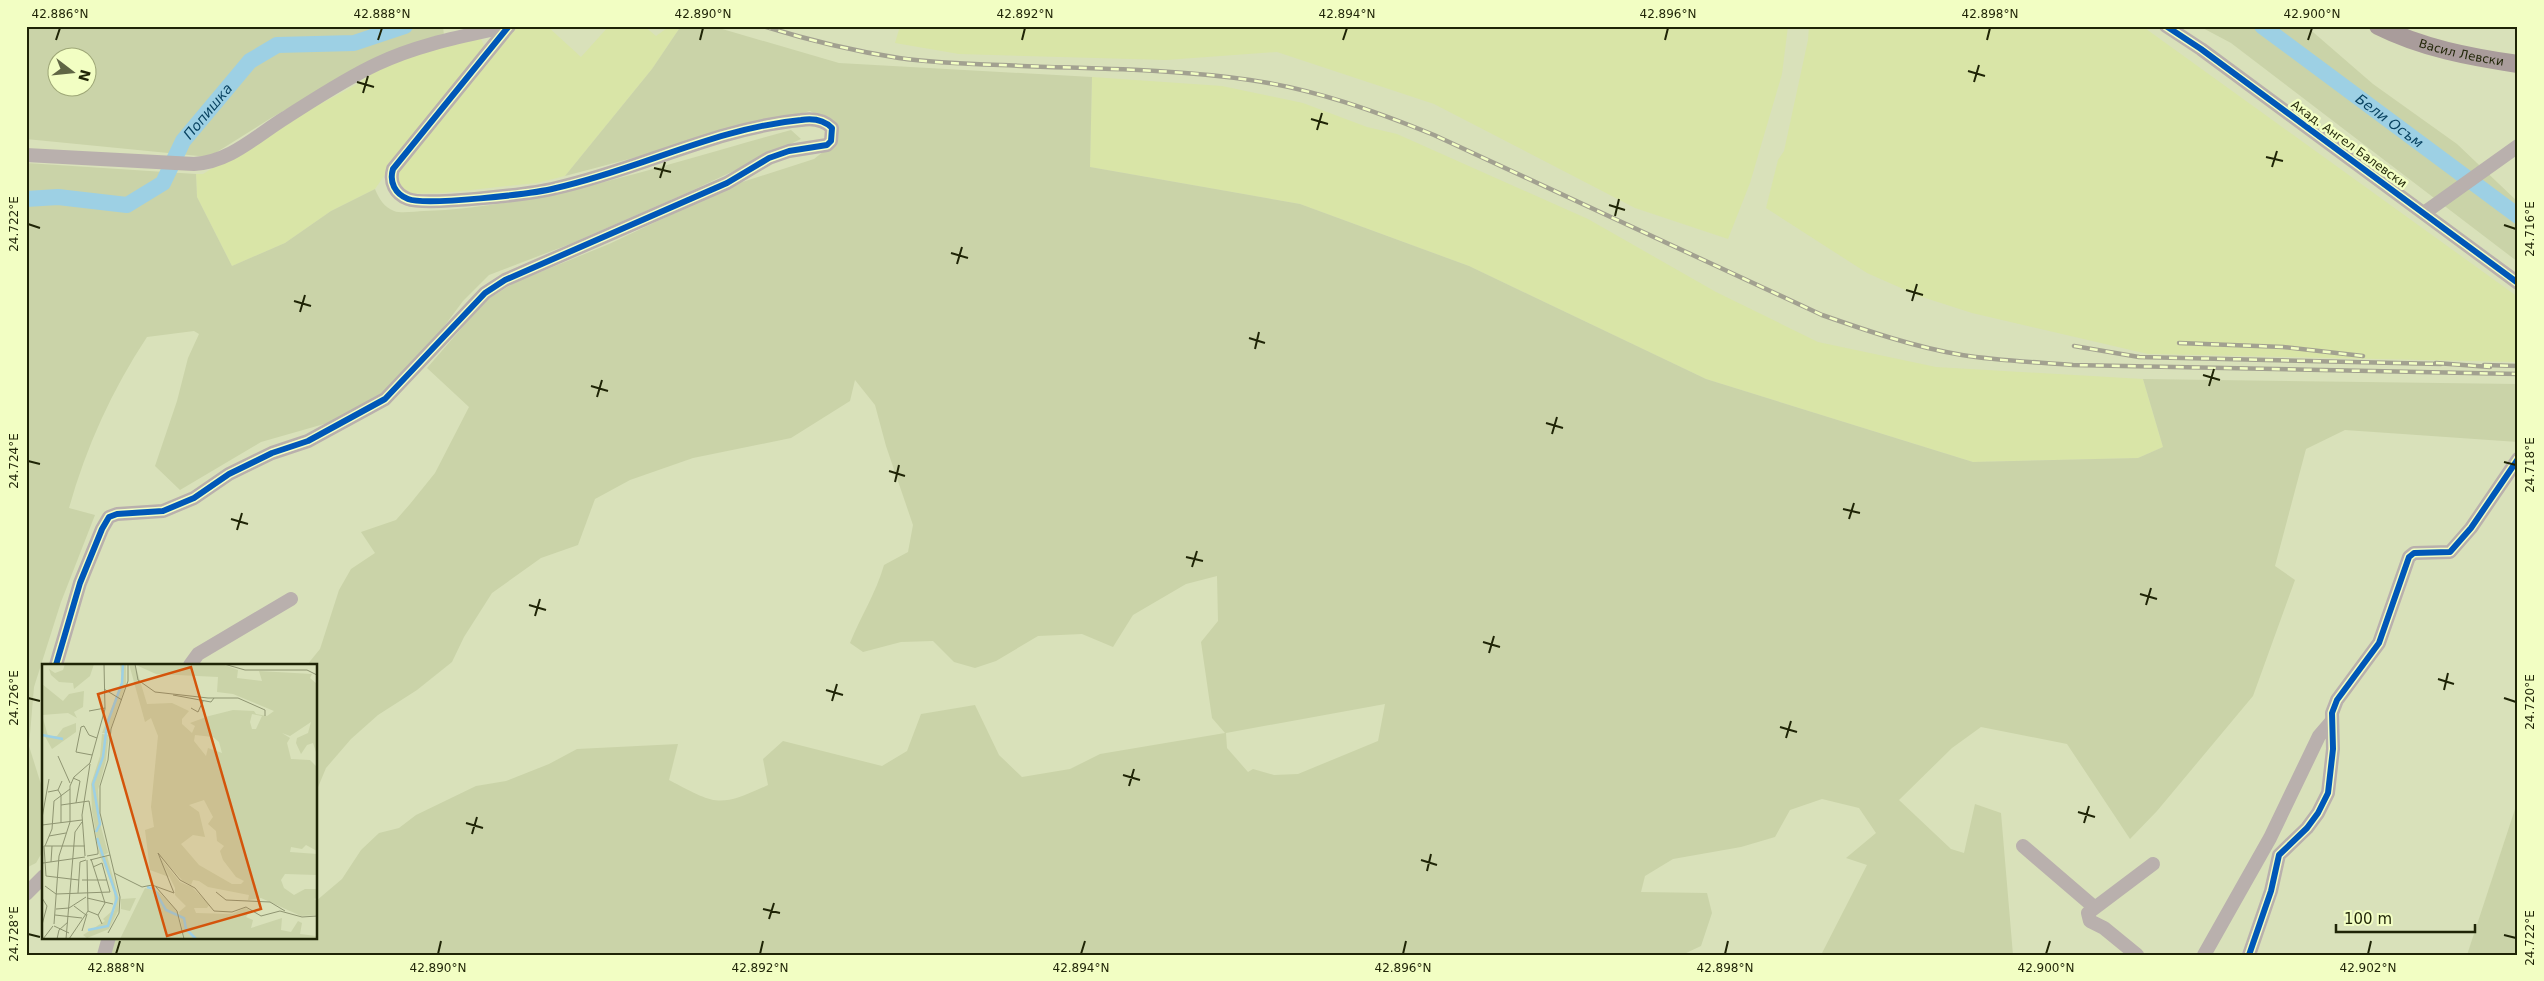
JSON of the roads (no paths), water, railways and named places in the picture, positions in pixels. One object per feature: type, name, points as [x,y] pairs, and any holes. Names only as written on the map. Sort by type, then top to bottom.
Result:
[{"type":"main road","name":"Васил Левски","points":[[2384,28],[2468,57],[2518,64]]},
{"type":"street","points":[[26,155],[169,163],[208,163],[224,158],[359,73],[396,56],[444,40],[509,26]]},
{"type":"street","points":[[56,664],[80,583],[102,529],[109,517],[117,514],[163,510],[194,498],[229,474],[272,453],[308,441],[385,399],[485,293],[505,280],[727,183],[769,158],[788,151],[827,145],[832,140],[832,128],[826,122],[803,119],[713,139],[554,189],[495,196],[424,201],[404,197],[393,187],[391,178],[393,169],[509,26]]},
{"type":"street","name":"Акад. Ангел Балевски","points":[[2166,26],[2202,49],[2518,283]]},
{"type":"street","points":[[2424,213],[2518,146]]},
{"type":"street","points":[[2249,955],[2271,891],[2279,855],[2307,828],[2318,813],[2328,793],[2333,749],[2331,722],[2337,700],[2379,643],[2409,557],[2414,553],[2450,552],[2471,528],[2518,459]]},
{"type":"street","points":[[191,664],[198,654],[291,599]]},
{"type":"street","points":[[2204,955],[2270,838],[2319,736],[2331,722]]},
{"type":"street","points":[[2023,846],[2094,907]]},
{"type":"street","points":[[2137,955],[2104,928],[2090,921],[2088,913],[2153,864]]},
{"type":"street","points":[[26,894],[42,878]]},
{"type":"street","points":[[104,955],[109,938]]},
{"type":"waterway","name":"Попишка","points":[[26,199],[58,197],[127,205],[163,183],[183,141],[250,61],[277,45],[354,43],[405,26]]},
{"type":"waterway","name":"Бели Осъм","points":[[2262,26],[2518,216]]},
{"type":"railway","points":[[763,26],[848,48],[912,60],[963,64],[1188,73],[1250,80],[1321,95],[1367,109],[1434,135],[1822,315],[1891,338],[1944,352],[1990,359],[2073,365],[2518,374]]},
{"type":"railway","points":[[2179,343],[2283,347],[2363,356]]},
{"type":"railway","points":[[2074,346],[2139,357],[2441,364]]},
{"type":"railway","points":[[2436,363],[2490,367]]},
{"type":"railway","points":[[2484,365],[2518,366]]}]
